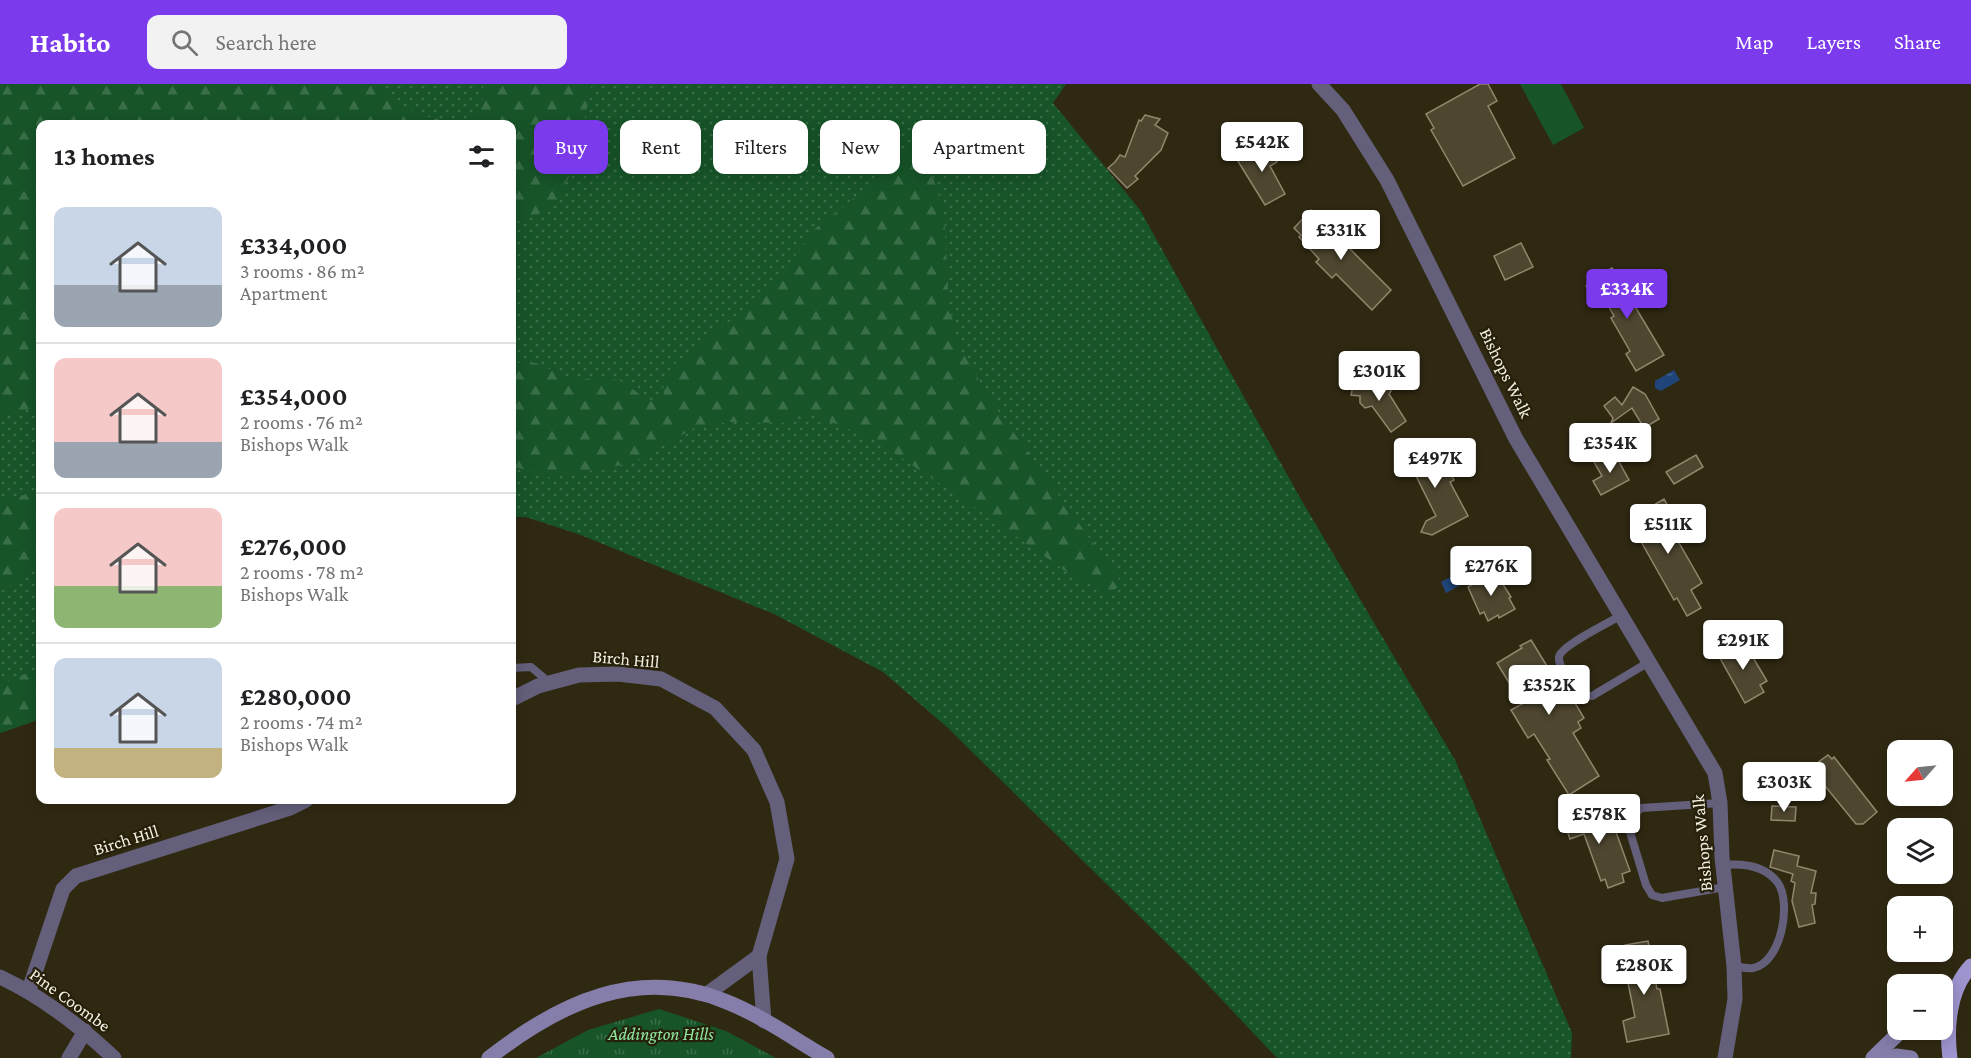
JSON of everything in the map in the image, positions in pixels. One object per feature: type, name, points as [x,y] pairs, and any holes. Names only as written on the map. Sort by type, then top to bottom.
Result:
[{"type":"main road","points":[[1953,988],[1971,966]]},
{"type":"main road","points":[[1947,1040],[1950,1058]]},
{"type":"street","name":"Bishops Walk","points":[[1319,84],[1342,110],[1387,180],[1516,439],[1716,773],[1734,966],[1735,999],[1725,1058]]},
{"type":"street","name":"Birch Hill","points":[[516,697],[538,686],[579,675],[618,674],[661,679],[715,708],[754,750],[777,802],[787,859],[759,956],[764,1021]]},
{"type":"street","name":"Birch Hill","points":[[29,990],[63,889],[76,876],[296,804]]},
{"type":"street","points":[[707,994],[759,956]]},
{"type":"street","name":"Pine Coombe","points":[[0,976],[29,990],[85,1031],[114,1058]]},
{"type":"street","points":[[489,1058],[530,1028],[566,1008],[608,993],[626,989],[660,987],[678,987],[727,1002],[827,1058]]},
{"type":"street","points":[[69,1058],[85,1031]]},
{"type":"street","points":[[1873,1058],[1891,1040]]},
{"type":"street","points":[[1890,1058],[1896,1056],[1911,1058]]},
{"type":"lane","points":[[1621,615],[1567,646],[1560,654],[1561,667],[1579,694],[1585,697],[1592,696],[1649,662]]},
{"type":"lane","points":[[516,668],[531,667],[550,683]]},
{"type":"lane","points":[[1720,803],[1641,808],[1633,815],[1630,832],[1646,885],[1652,895],[1662,898],[1725,887]]},
{"type":"lane","points":[[1723,865],[1742,863],[1770,875],[1780,888],[1783,908],[1784,920],[1781,934],[1767,960],[1753,968],[1734,966]]},
{"type":"green space","points":[[0,84],[1066,84],[1053,103],[1140,210],[1299,496],[1455,760],[1572,1033],[1571,1058],[1277,1058],[1191,967],[948,728],[883,672],[774,614],[581,535],[526,517],[516,517],[516,120],[36,120],[36,720],[0,733]]},
{"type":"green space","points":[[0,84],[372,84],[418,115],[443,120],[36,120],[36,408],[0,415]]},
{"type":"green space","points":[[483,84],[592,84],[584,120],[534,120],[534,174],[570,174],[554,207],[516,224],[516,120],[472,120],[481,107]]},
{"type":"green space","points":[[1520,84],[1561,84],[1584,128],[1553,145]]},
{"type":"green space","points":[[912,150],[912,174],[932,174],[944,213],[949,307],[961,350],[994,405],[1123,585],[1107,593],[1071,575],[873,439],[814,415],[782,423],[730,422],[698,426],[632,463],[552,478],[516,467],[516,363],[536,363],[577,381],[599,376],[619,380],[647,399],[657,401],[664,395],[663,383],[672,366],[776,285],[811,232],[884,174],[900,174],[900,158]]},
{"type":"green space","points":[[36,491],[36,564],[29,568],[26,576],[0,589],[0,502]]},
{"type":"green space","points":[[36,670],[36,720],[0,733],[0,684]]},
{"type":"green space","name":"Addington Hills","points":[[659,1009],[726,1031],[776,1058],[536,1058],[588,1030]]},
{"type":"water","points":[[1674,370],[1680,380],[1661,391],[1655,388],[1655,381]]},
{"type":"water","points":[[1468,568],[1474,578],[1446,593],[1441,582]]},
{"type":"building","points":[[1480,84],[1488,84],[1497,101],[1488,106],[1515,158],[1463,186],[1431,130],[1434,128],[1426,114]]},
{"type":"building","points":[[1145,115],[1160,119],[1155,125],[1168,133],[1161,150],[1135,176],[1138,179],[1127,188],[1108,168],[1120,155],[1125,157],[1139,120],[1141,121]]},
{"type":"building","points":[[1266,142],[1277,162],[1270,166],[1285,194],[1265,205],[1236,158]]},
{"type":"building","points":[[1311,210],[1391,290],[1372,310],[1336,274],[1332,278],[1316,262],[1319,259],[1299,237],[1301,235],[1294,228]]},
{"type":"building","points":[[1521,243],[1533,267],[1505,280],[1494,256]]},
{"type":"building","points":[[1612,268],[1664,355],[1636,371],[1626,354],[1630,351],[1611,318],[1614,316],[1602,295],[1594,299],[1586,286]]},
{"type":"building","points":[[1355,378],[1367,379],[1376,385],[1383,381],[1391,391],[1389,394],[1406,421],[1391,432],[1372,406],[1365,408],[1360,403],[1360,396],[1351,395]]},
{"type":"building","points":[[1633,387],[1645,394],[1659,419],[1644,428],[1632,408],[1611,423],[1613,418],[1604,406],[1615,397],[1622,405]]},
{"type":"building","points":[[1425,441],[1439,464],[1444,462],[1454,480],[1450,482],[1468,516],[1432,535],[1421,532],[1426,521],[1436,516],[1413,470],[1408,473],[1401,461],[1412,455],[1409,449]]},
{"type":"building","points":[[1613,451],[1629,480],[1601,495],[1593,481],[1602,476],[1594,462]]},
{"type":"building","points":[[1696,455],[1703,467],[1674,484],[1666,472]]},
{"type":"building","points":[[1664,499],[1673,515],[1666,520],[1702,583],[1691,590],[1701,608],[1687,616],[1677,598],[1674,600],[1639,538],[1642,536],[1632,518]]},
{"type":"building","points":[[1494,570],[1511,597],[1509,598],[1515,609],[1488,621],[1484,612],[1480,614],[1468,587]]},
{"type":"building","points":[[1531,640],[1561,689],[1565,686],[1584,718],[1578,722],[1581,728],[1573,733],[1599,776],[1569,795],[1534,734],[1528,738],[1511,710],[1522,704],[1497,663]]},
{"type":"building","points":[[1739,641],[1744,651],[1748,649],[1767,681],[1760,685],[1764,692],[1745,703],[1716,651]]},
{"type":"building","points":[[1828,755],[1832,759],[1834,757],[1877,812],[1863,824],[1856,824],[1821,781],[1798,799],[1787,785]]},
{"type":"building","points":[[1772,806],[1796,807],[1795,821],[1771,820]]},
{"type":"building","points":[[1596,808],[1601,823],[1616,832],[1630,871],[1622,874],[1624,882],[1608,888],[1605,879],[1601,881],[1584,834],[1570,839],[1562,816],[1583,809],[1584,813]]},
{"type":"building","points":[[1774,850],[1799,856],[1797,866],[1816,871],[1811,893],[1816,893],[1815,904],[1812,905],[1815,923],[1799,927],[1792,901],[1795,883],[1791,881],[1793,874],[1770,867]]},
{"type":"building","points":[[1648,941],[1669,1034],[1627,1042],[1623,1021],[1635,1017],[1628,983],[1632,983],[1625,945]]}]
